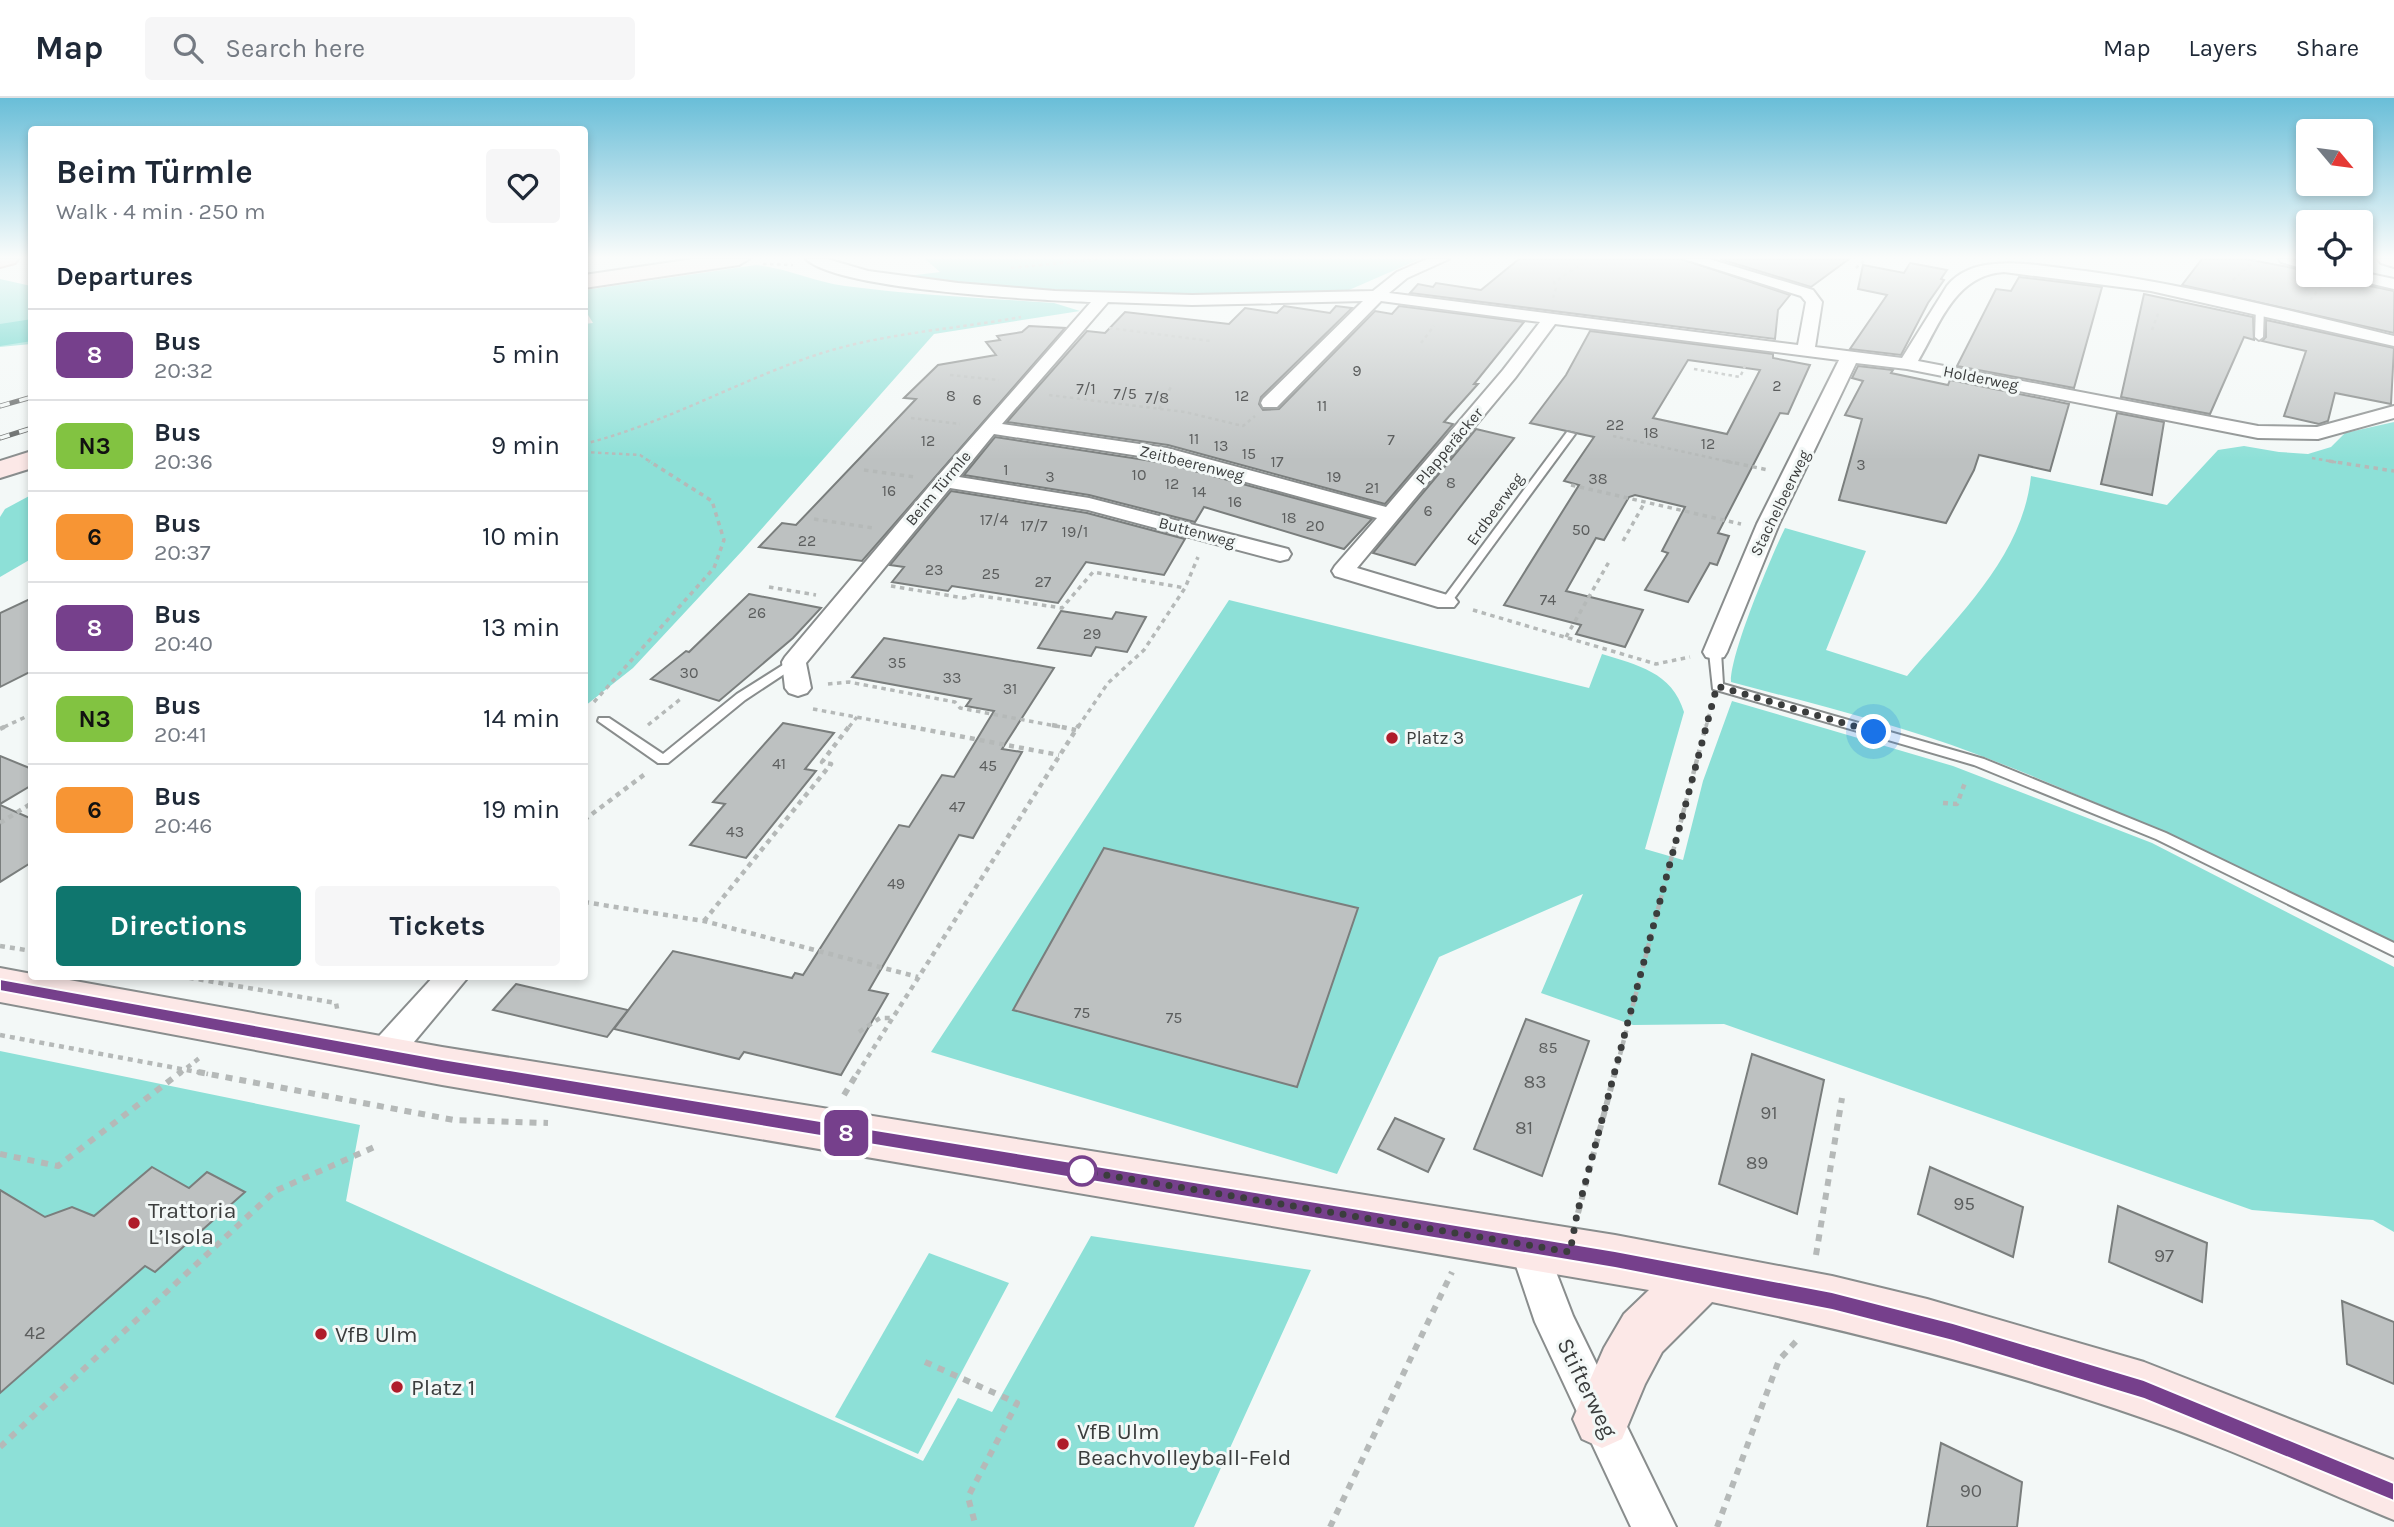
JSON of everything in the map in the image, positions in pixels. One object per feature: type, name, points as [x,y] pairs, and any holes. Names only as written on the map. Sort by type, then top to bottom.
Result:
[{"type":"street","name":"Beim Türmle","points":[[794,663],[944,481],[1079,326]]},
{"type":"street","points":[[1270,403],[1348,326]]},
{"type":"street","name":"Plapperäcker","points":[[1446,603],[1343,571],[1509,374],[1542,326]]},
{"type":"street","name":"Holderweg","points":[[1615,326],[1908,364],[2258,432],[2318,433],[2394,412]]},
{"type":"street","points":[[1806,350],[1810,326]]},
{"type":"street","points":[[1908,364],[1931,326]]},
{"type":"street","points":[[2334,326],[2394,341]]},
{"type":"street","name":"Stachelbeerweg","points":[[1715,652],[1768,524],[1850,356]]},
{"type":"street","name":"Zeitbeerenweg","points":[[989,428],[1167,454],[1391,515]]},
{"type":"street","points":[[0,470],[28,460]]},
{"type":"street","name":"Buttenweg","points":[[944,481],[1089,504],[1280,554]]},
{"type":"street","points":[[794,663],[798,688]]},
{"type":"street","points":[[382,1055],[449,980]]},
{"type":"street","points":[[0,985],[382,1055],[1549,1248],[1702,1276],[1824,1278],[1953,1332],[2144,1390],[2394,1490]]},
{"type":"street","name":"Stifterweg","points":[[1549,1248],[1555,1322],[1654,1527]]},
{"type":"street","points":[[1602,1419],[1624,1367],[1643,1333],[1702,1276]]},
{"type":"lane","points":[[2259,326],[2259,337]]},
{"type":"lane","name":"Erdbeerweg","points":[[1446,603],[1570,434]]},
{"type":"lane","points":[[1715,652],[1717,686],[1979,762],[2161,836],[2394,950]]},
{"type":"lane","points":[[604,721],[663,760],[741,697],[794,663]]},
{"type":"path","points":[[588,443],[637,430],[823,353],[866,342],[968,326]]},
{"type":"path","points":[[1093,326],[1211,341]]},
{"type":"path","points":[[1694,369],[1740,377],[1755,344]]},
{"type":"path","points":[[950,375],[1243,425],[1270,403]]},
{"type":"path","points":[[1159,409],[1172,385]]},
{"type":"path","points":[[911,418],[989,428]]},
{"type":"path","points":[[1613,436],[1793,475]]},
{"type":"path","points":[[588,452],[640,455],[712,501],[724,540],[714,568],[590,707]]},
{"type":"path","points":[[2309,457],[2394,471]]},
{"type":"path","points":[[864,470],[944,481]]},
{"type":"path","points":[[1571,485],[1730,521]]},
{"type":"path","points":[[1623,541],[1645,502]]},
{"type":"path","points":[[814,519],[902,532]]},
{"type":"path","points":[[1566,637],[1610,561]]},
{"type":"path","points":[[819,1129],[847,1091],[1059,755],[1108,682],[1144,650],[1185,588],[1194,567]]},
{"type":"path","points":[[861,582],[964,598],[975,594],[1062,608],[1093,572],[1185,588]]},
{"type":"path","points":[[769,586],[845,601]]},
{"type":"path","points":[[1446,603],[1656,664]]},
{"type":"path","points":[[1059,755],[793,705],[798,688],[849,682],[955,702],[960,708],[1076,730]]},
{"type":"path","points":[[1549,1248],[1577,1214],[1717,686]]},
{"type":"path","points":[[631,739],[683,697]]},
{"type":"path","points":[[0,729],[28,716]]},
{"type":"path","points":[[704,921],[831,764],[822,762],[858,717]]},
{"type":"path","points":[[588,817],[663,760]]},
{"type":"path","points":[[1943,803],[1957,804],[1966,780],[1979,762]]},
{"type":"path","points":[[0,823],[28,806]]},
{"type":"path","points":[[588,903],[704,921],[918,976]]},
{"type":"path","points":[[0,946],[28,950]]},
{"type":"path","points":[[859,1032],[880,1018],[892,1018]]},
{"type":"path","points":[[0,1154],[58,1166],[238,1028]]},
{"type":"path","points":[[0,1035],[454,1120],[561,1123]]},
{"type":"path","points":[[1717,1527],[1779,1360],[1824,1278],[1842,1098]]},
{"type":"path","points":[[0,1447],[275,1191],[379,1145]]},
{"type":"path","points":[[1330,1527],[1470,1235]]},
{"type":"path","points":[[925,1362],[1017,1403],[968,1497],[976,1527]]},
{"type":"shaded area","points":[[0,326],[28,326],[28,344],[0,347]]},
{"type":"shaded area","points":[[588,326],[987,326],[934,334],[742,551],[633,668],[588,704]]},
{"type":"shaded area","points":[[2394,422],[2394,942],[2187,843],[1976,754],[1855,715],[1731,682],[1732,669],[1744,629],[1785,528],[1866,551],[1826,650],[1907,676],[1966,608],[2001,559],[2015,533],[2031,476],[2167,505],[2218,450],[2244,446],[2308,454],[2331,447],[2345,433]]},
{"type":"shaded area","points":[[28,497],[28,561],[0,577],[0,517],[5,509]]},
{"type":"shaded area","points":[[1229,600],[1589,688],[1602,654],[1652,672],[1671,688],[1684,712],[1645,849],[1683,860],[1703,781],[1732,701],[1953,766],[2152,843],[2394,967],[2394,1232],[2373,1220],[2252,1210],[1724,1024],[1633,1025],[1541,993],[1583,894],[1439,957],[1337,1174],[931,1052]]},
{"type":"shaded area","name":"VfB Ulm","points":[[0,1051],[360,1125],[346,1201],[923,1461],[958,1398],[992,1412],[1091,1236],[1311,1270],[1194,1527],[0,1527]]},
{"type":"shaded area","points":[[929,1253],[1009,1283],[918,1454],[835,1417]]},
{"type":"building","points":[[1029,326],[1065,328],[862,561],[759,547],[782,523],[796,525],[916,399],[904,398],[938,365],[996,355],[986,342],[1000,340],[997,336],[1022,332]]},
{"type":"building","points":[[1112,326],[1334,326],[1261,397],[1259,404],[1263,410],[1279,409],[1361,326],[1521,326],[1474,384],[1478,384],[1444,422],[1453,424],[1385,504],[1168,445],[1007,422],[1087,331],[1105,333]]},
{"type":"building","points":[[1669,326],[1776,326],[1775,339]]},
{"type":"building","points":[[1866,326],[1916,326],[1901,355],[1850,349]]},
{"type":"building","points":[[1977,326],[2091,326],[2074,388],[1957,366]]},
{"type":"building","points":[[2137,326],[2253,326],[2254,340],[2244,337],[2210,414],[2121,397]]},
{"type":"building","points":[[2266,326],[2292,326],[2394,348],[2391,404],[2335,393],[2328,421],[2319,424],[2284,416],[2306,351],[2262,341],[2266,337]]},
{"type":"building","points":[[2362,326],[2394,326],[2394,333]]},
{"type":"building","points":[[1590,331],[1773,354],[1773,358],[1810,365],[1788,414],[1780,413],[1718,533],[1729,536],[1717,565],[1710,563],[1688,602],[1645,590],[1668,553],[1662,551],[1685,507],[1635,495],[1629,497],[1604,540],[1596,538],[1566,591],[1643,610],[1625,647],[1576,634],[1581,625],[1504,605],[1579,485],[1564,481],[1594,437],[1530,423],[1566,375]],"holes":[[[1688,360],[1760,370],[1727,434],[1653,418]]]},
{"type":"building","points":[[1858,366],[1893,370],[1891,373],[1948,385],[1950,380],[2069,404],[2050,471],[1979,455],[1946,523],[1839,500],[1862,419],[1845,415],[1863,381],[1852,378]]},
{"type":"building","points":[[2117,413],[2164,422],[2152,495],[2101,484]]},
{"type":"building","points":[[1476,429],[1514,438],[1415,565],[1373,553]]},
{"type":"building","points":[[995,437],[1165,463],[1372,519],[1344,549],[1204,507],[1195,522],[1089,495],[964,475]]},
{"type":"building","points":[[951,491],[1087,513],[1185,539],[1164,575],[1086,562],[1058,603],[952,586],[948,591],[892,582],[904,567],[890,565]]},
{"type":"building","points":[[749,594],[821,608],[793,638],[719,701],[651,679],[686,651],[689,652]]},
{"type":"building","points":[[28,600],[28,673],[0,687],[0,613]]},
{"type":"building","points":[[1061,611],[1112,619],[1116,612],[1146,617],[1127,652],[1096,647],[1091,656],[1038,648]]},
{"type":"building","points":[[884,638],[1054,668],[1002,749],[1022,752],[973,838],[959,835],[869,990],[888,994],[841,1075],[744,1052],[739,1059],[614,1029],[673,951],[792,978],[795,973],[803,975],[899,825],[909,827],[942,775],[954,777],[994,711],[966,706],[971,699],[852,677]]},
{"type":"building","points":[[783,723],[834,733],[805,769],[816,771],[746,858],[690,845],[725,804],[713,802]]},
{"type":"building","points":[[0,756],[28,767],[28,787],[0,804]]},
{"type":"building","points":[[0,805],[28,817],[28,864],[0,882]]},
{"type":"building","points":[[1104,848],[1358,908],[1297,1087],[1013,1010]]},
{"type":"building","points":[[516,984],[628,1010],[607,1037],[493,1010]]},
{"type":"building","points":[[1526,1019],[1589,1041],[1542,1176],[1474,1149]]},
{"type":"building","points":[[1752,1054],[1824,1080],[1797,1214],[1719,1184]]},
{"type":"building","points":[[1395,1118],[1444,1139],[1428,1172],[1378,1149]]},
{"type":"building","points":[[152,1167],[189,1188],[207,1172],[245,1192],[155,1272],[145,1266],[0,1393],[0,1190],[45,1217],[72,1207],[94,1216]]},
{"type":"building","points":[[1930,1167],[2023,1207],[2013,1257],[1918,1214]]},
{"type":"building","points":[[2118,1206],[2207,1243],[2202,1302],[2109,1262]]},
{"type":"building","points":[[2342,1301],[2394,1322],[2394,1384],[2347,1364]]},
{"type":"building","points":[[1941,1443],[2022,1482],[2017,1527],[1927,1527]]},
{"type":"waterway","points":[[0,335],[28,331]]},
{"type":"railway","points":[[0,406],[28,398]]},
{"type":"railway","points":[[0,438],[28,429]]},
{"type":"bus line","name":"8","points":[[0,985],[442,1066],[1615,1259],[1832,1301],[1953,1332],[2144,1390],[2394,1490]]},
{"type":"place","name":"Platz 3","points":[[1392,738]]},
{"type":"place","name":"Trattoria L’Isola","points":[[134,1223]]},
{"type":"place","name":"VfB Ulm","points":[[321,1334]]},
{"type":"place","name":"Platz 1","points":[[397,1387]]},
{"type":"place","name":"VfB Ulm Beachvolleyball-Feld","points":[[1063,1444]]},
{"type":"route","points":[[1082,1171],[1570,1252],[1577,1214],[1717,686],[1874,732]]}]
